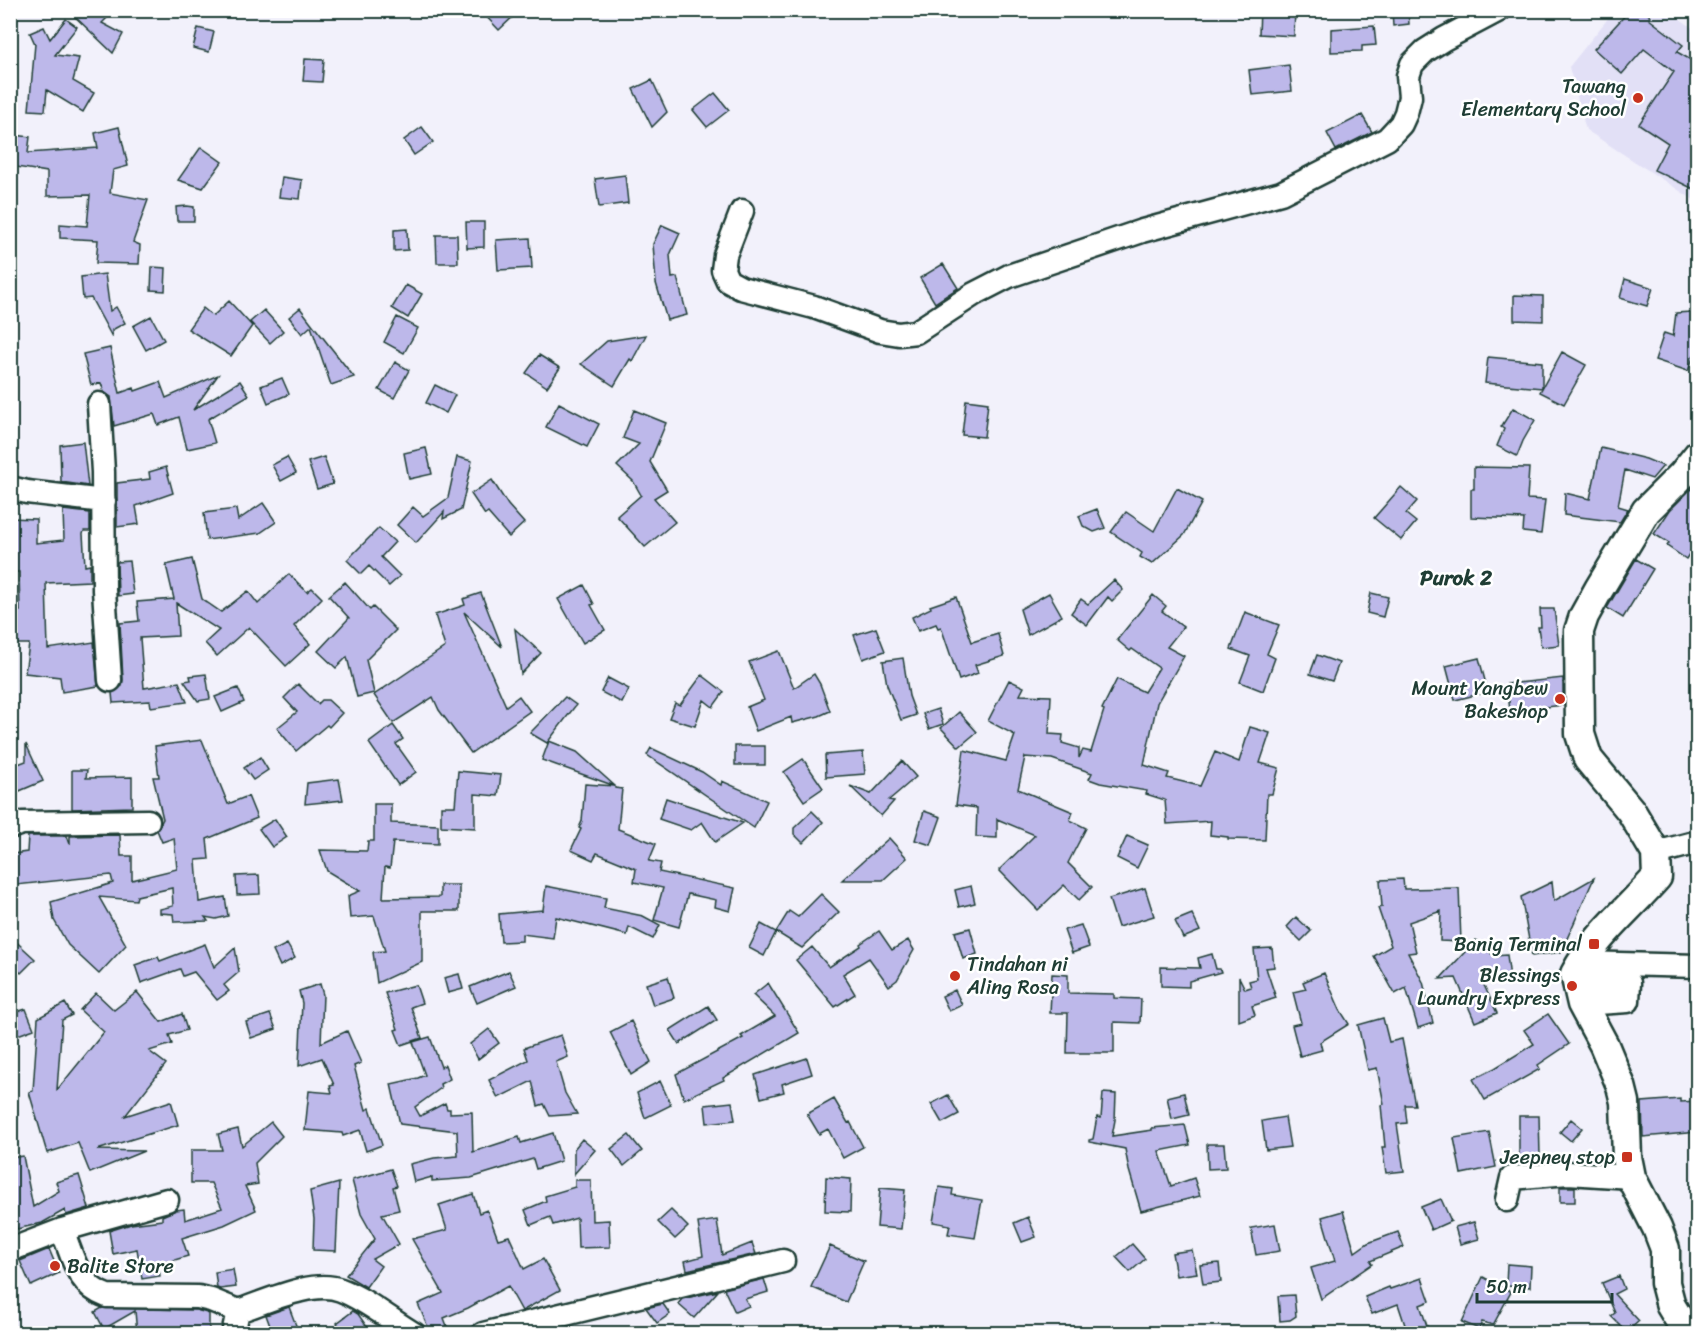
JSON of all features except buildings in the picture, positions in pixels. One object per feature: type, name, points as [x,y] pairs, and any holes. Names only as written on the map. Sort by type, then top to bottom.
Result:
[{"type":"main road","points":[[1689,1334],[1671,1306],[1665,1283],[1665,1249],[1657,1228],[1631,1178],[1627,1157],[1625,1102],[1621,1086],[1580,984],[1594,944],[1657,877],[1656,853],[1631,811],[1588,759],[1580,734],[1579,631],[1584,616],[1646,511],[1682,475],[1698,455]]},
{"type":"street","points":[[742,211],[725,255],[723,270],[728,281],[741,288],[814,307],[880,330],[899,334],[916,332],[974,294],[1009,276],[1142,231],[1281,193],[1387,139],[1401,124],[1406,113],[1410,98],[1408,75],[1412,63],[1444,39],[1498,10]]},
{"type":"street","points":[[99,404],[104,501],[104,590],[110,680]]},
{"type":"street","points":[[10,488],[104,501]]},
{"type":"street","points":[[10,827],[22,823],[148,821]]},
{"type":"street","points":[[1656,853],[1698,842]]},
{"type":"street","points":[[1580,984],[1698,966]]},
{"type":"street","points":[[1507,1200],[1512,1178],[1568,1173],[1631,1178]]},
{"type":"street","points":[[10,1250],[62,1230],[167,1200]]},
{"type":"street","points":[[62,1230],[84,1282],[94,1292],[107,1296],[198,1297],[238,1311],[282,1296],[324,1287],[341,1290],[414,1334]]},
{"type":"street","points":[[483,1334],[783,1261]]},
{"type":"street","points":[[233,1334],[238,1311]]},
{"type":"shaded area","name":"Tawang Elementary School","points":[[1614,11],[1669,11],[1697,31],[1697,202],[1586,130],[1569,67]]},
{"type":"place","name":"Tawang Elementary School","points":[[1638,98]]},
{"type":"place","name":"Mount Yangbew Bakeshop","points":[[1560,699]]},
{"type":"place","name":"Banig Terminal","points":[[1594,944]]},
{"type":"place","name":"Tindahan ni Aling Rosa","points":[[955,976]]},
{"type":"place","name":"Blessings Laundry Express","points":[[1572,986]]},
{"type":"place","name":"Jeepney stop","points":[[1627,1157]]},
{"type":"place","name":"Balite Store","points":[[55,1266]]},
{"type":"district","name":"Purok 2","points":[[1456,578]]}]
